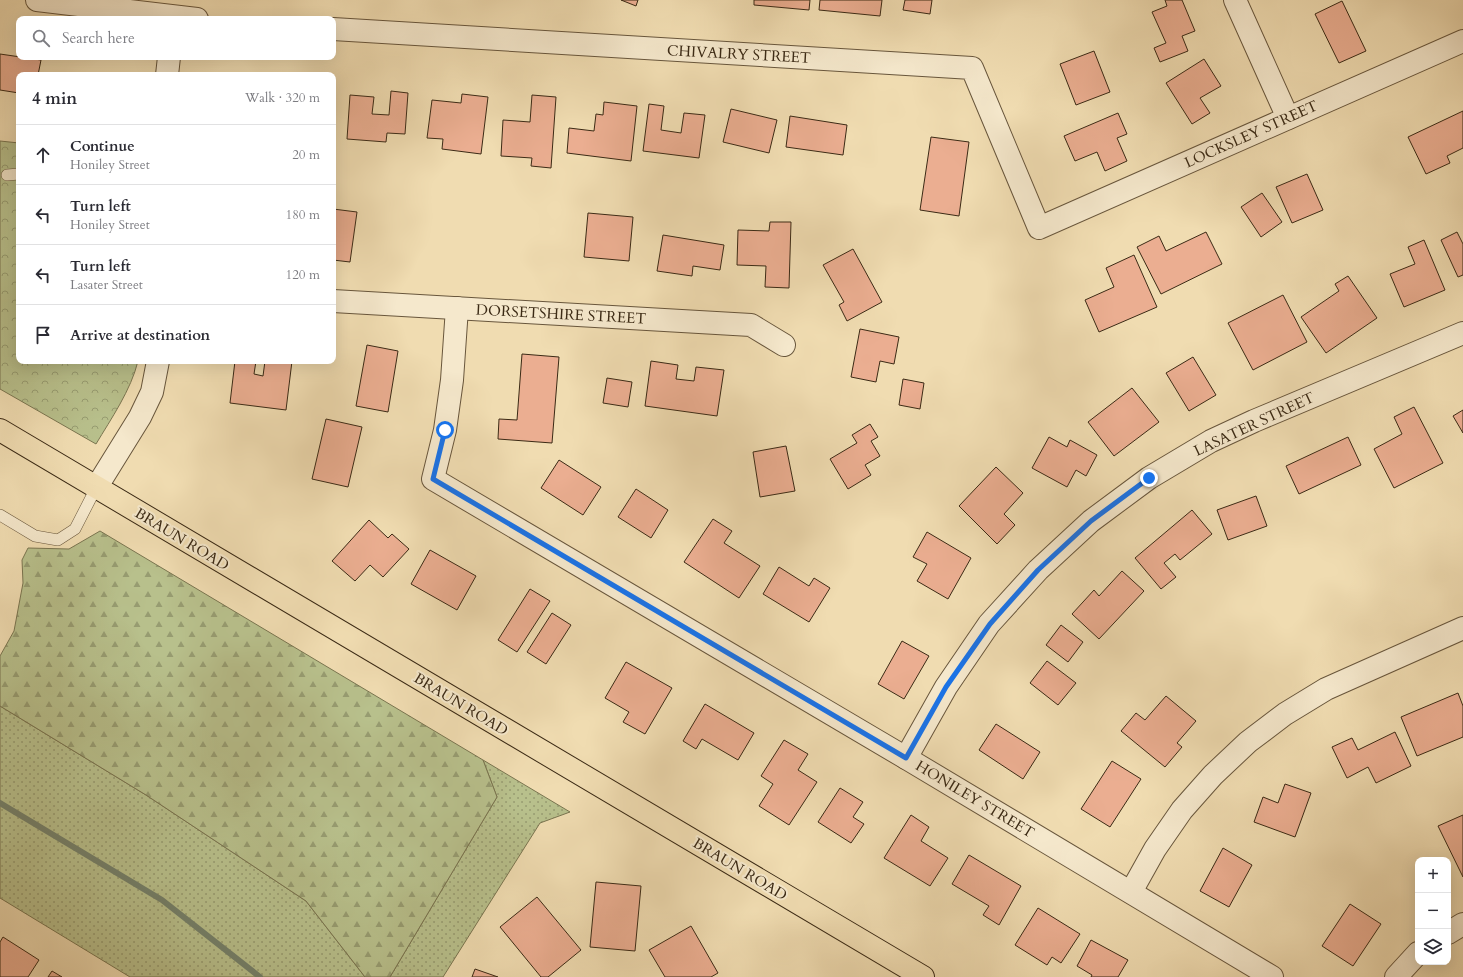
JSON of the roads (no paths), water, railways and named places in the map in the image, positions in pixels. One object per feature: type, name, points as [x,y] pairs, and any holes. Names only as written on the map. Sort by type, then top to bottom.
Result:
[{"type":"main road","name":"BRAUN ROAD","points":[[0,430],[923,977]]},
{"type":"street","points":[[37,0],[174,12],[187,16]]},
{"type":"street","points":[[1235,0],[1288,118]]},
{"type":"street","name":"CHIVALRY STREET","points":[[336,29],[972,68],[1040,228]]},
{"type":"street","name":"LOCKSLEY STREET","points":[[1040,228],[1463,41]]},
{"type":"street","points":[[167,72],[169,60]]},
{"type":"street","name":"DORSETSHIRE STREET","points":[[336,301],[751,326],[784,346]]},
{"type":"street","name":"HONILEY STREET","points":[[457,308],[452,380],[445,430],[433,479],[906,758],[1272,977]]},
{"type":"street","name":"LASATER STREET","points":[[906,758],[946,687],[990,624],[1038,570],[1091,521],[1149,478],[1212,441],[1261,418],[1463,333]]},
{"type":"street","points":[[96,488],[140,417],[152,392],[157,364]]},
{"type":"street","points":[[1131,892],[1155,849],[1182,810],[1213,774],[1248,742],[1285,714],[1326,689],[1463,628]]},
{"type":"street","points":[[1451,930],[1463,924]]},
{"type":"street","points":[[1396,977],[1415,956]]},
{"type":"lane","points":[[6,175],[16,174]]},
{"type":"lane","points":[[0,515],[35,536],[58,540],[75,529],[96,488]]},
{"type":"waterway","points":[[0,803],[162,900],[260,977]]}]
